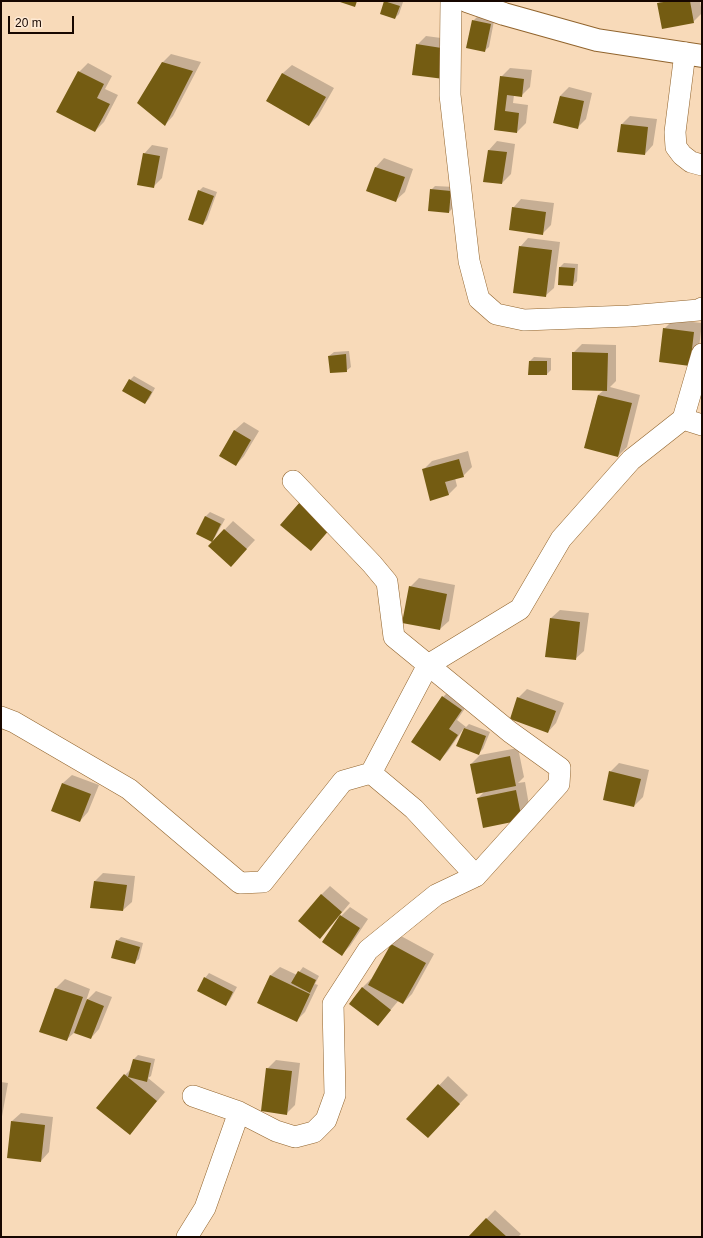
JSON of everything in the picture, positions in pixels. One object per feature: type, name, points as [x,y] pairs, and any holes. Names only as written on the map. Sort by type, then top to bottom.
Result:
[{"type":"main road","points":[[467,1],[504,14],[597,40],[694,55]]},
{"type":"street","points":[[451,1],[450,95],[469,261],[479,299],[496,314],[524,320],[629,316],[699,310],[702,308]]},
{"type":"street","points":[[694,55],[675,132],[676,147],[682,155],[691,162],[702,165]]},
{"type":"street","points":[[1,717],[14,722],[129,789],[240,883],[263,882],[343,781],[371,773],[428,665],[520,609],[560,540],[631,460],[693,422],[702,354]]},
{"type":"street","points":[[193,1096],[239,1112],[276,1131],[295,1137],[314,1132],[326,1120],[335,1095],[334,1004],[368,950],[436,895],[476,876],[559,784],[560,768],[510,732],[394,637],[388,582],[292,481]]},
{"type":"street","points":[[371,773],[414,808],[476,876]]},
{"type":"street","points":[[187,1237],[205,1208],[239,1112]]},
{"type":"building","points":[[337,1],[357,1],[355,7]]},
{"type":"building","points":[[384,1],[400,6],[395,19],[380,14]]},
{"type":"building","points":[[670,1],[690,1],[694,23],[662,29],[657,3]]},
{"type":"building","points":[[472,20],[491,24],[485,52],[466,48]]},
{"type":"building","points":[[416,44],[448,49],[444,79],[412,75]]},
{"type":"building","points":[[162,62],[193,71],[165,126],[137,103]]},
{"type":"building","points":[[78,71],[104,84],[97,98],[110,104],[95,132],[56,112]]},
{"type":"building","points":[[282,73],[326,97],[309,126],[266,101]]},
{"type":"building","points":[[500,76],[524,79],[522,97],[507,95],[505,111],[519,113],[517,133],[494,130]]},
{"type":"building","points":[[560,96],[584,101],[578,129],[553,123]]},
{"type":"building","points":[[621,124],[648,127],[645,155],[617,152]]},
{"type":"building","points":[[488,150],[507,152],[502,184],[483,182]]},
{"type":"building","points":[[143,153],[160,156],[154,188],[137,185]]},
{"type":"building","points":[[375,167],[405,177],[396,202],[366,191]]},
{"type":"building","points":[[430,189],[451,191],[449,213],[428,211]]},
{"type":"building","points":[[198,190],[214,196],[203,225],[188,220]]},
{"type":"building","points":[[512,207],[546,212],[543,235],[509,230]]},
{"type":"building","points":[[519,246],[552,250],[546,297],[513,293]]},
{"type":"building","points":[[559,267],[575,268],[573,286],[558,285]]},
{"type":"building","points":[[663,328],[694,332],[690,366],[659,362]]},
{"type":"building","points":[[572,352],[608,353],[607,391],[572,390]]},
{"type":"building","points":[[346,354],[347,372],[330,373],[328,356]]},
{"type":"building","points":[[529,361],[547,361],[547,375],[528,375]]},
{"type":"building","points":[[129,379],[152,392],[145,404],[122,391]]},
{"type":"building","points":[[598,395],[632,403],[618,457],[584,448]]},
{"type":"building","points":[[234,430],[251,440],[236,466],[219,456]]},
{"type":"building","points":[[459,459],[464,477],[445,482],[449,495],[430,501],[422,469]]},
{"type":"building","points":[[300,502],[331,528],[311,551],[280,525]]},
{"type":"building","points":[[205,516],[221,524],[212,542],[196,534]]},
{"type":"building","points":[[224,529],[247,549],[231,567],[208,546]]},
{"type":"building","points":[[409,586],[447,594],[440,630],[402,623]]},
{"type":"building","points":[[550,618],[580,622],[576,660],[545,657]]},
{"type":"building","points":[[442,696],[462,710],[449,729],[458,735],[440,761],[411,742]]},
{"type":"building","points":[[517,697],[556,711],[548,733],[510,719]]},
{"type":"building","points":[[464,728],[486,736],[479,755],[456,746]]},
{"type":"building","points":[[510,756],[516,786],[476,794],[470,764]]},
{"type":"building","points":[[609,771],[641,779],[634,807],[603,800]]},
{"type":"building","points":[[62,783],[91,794],[80,822],[51,811]]},
{"type":"building","points":[[516,790],[522,820],[483,828],[477,798]]},
{"type":"building","points":[[94,881],[127,885],[123,911],[90,908]]},
{"type":"building","points":[[321,894],[342,912],[320,939],[298,921]]},
{"type":"building","points":[[340,915],[360,928],[342,956],[322,942]]},
{"type":"building","points":[[116,940],[140,947],[135,964],[111,958]]},
{"type":"building","points":[[391,944],[426,963],[403,1004],[368,985]]},
{"type":"building","points":[[298,971],[316,980],[310,993],[291,983]]},
{"type":"building","points":[[270,975],[310,994],[297,1022],[257,1003]]},
{"type":"building","points":[[204,977],[233,992],[226,1006],[197,991]]},
{"type":"building","points":[[362,987],[391,1010],[378,1026],[349,1004]]},
{"type":"building","points":[[55,988],[83,997],[67,1041],[39,1032]]},
{"type":"building","points":[[87,999],[104,1006],[91,1039],[74,1033]]},
{"type":"building","points":[[133,1059],[151,1063],[147,1082],[128,1077]]},
{"type":"building","points":[[266,1068],[292,1071],[287,1115],[261,1111]]},
{"type":"building","points":[[124,1074],[157,1101],[130,1135],[96,1108]]},
{"type":"building","points":[[438,1084],[460,1104],[428,1138],[406,1119]]},
{"type":"building","points":[[11,1121],[45,1125],[41,1162],[7,1158]]},
{"type":"building","points":[[486,1218],[507,1237],[468,1237]]}]
